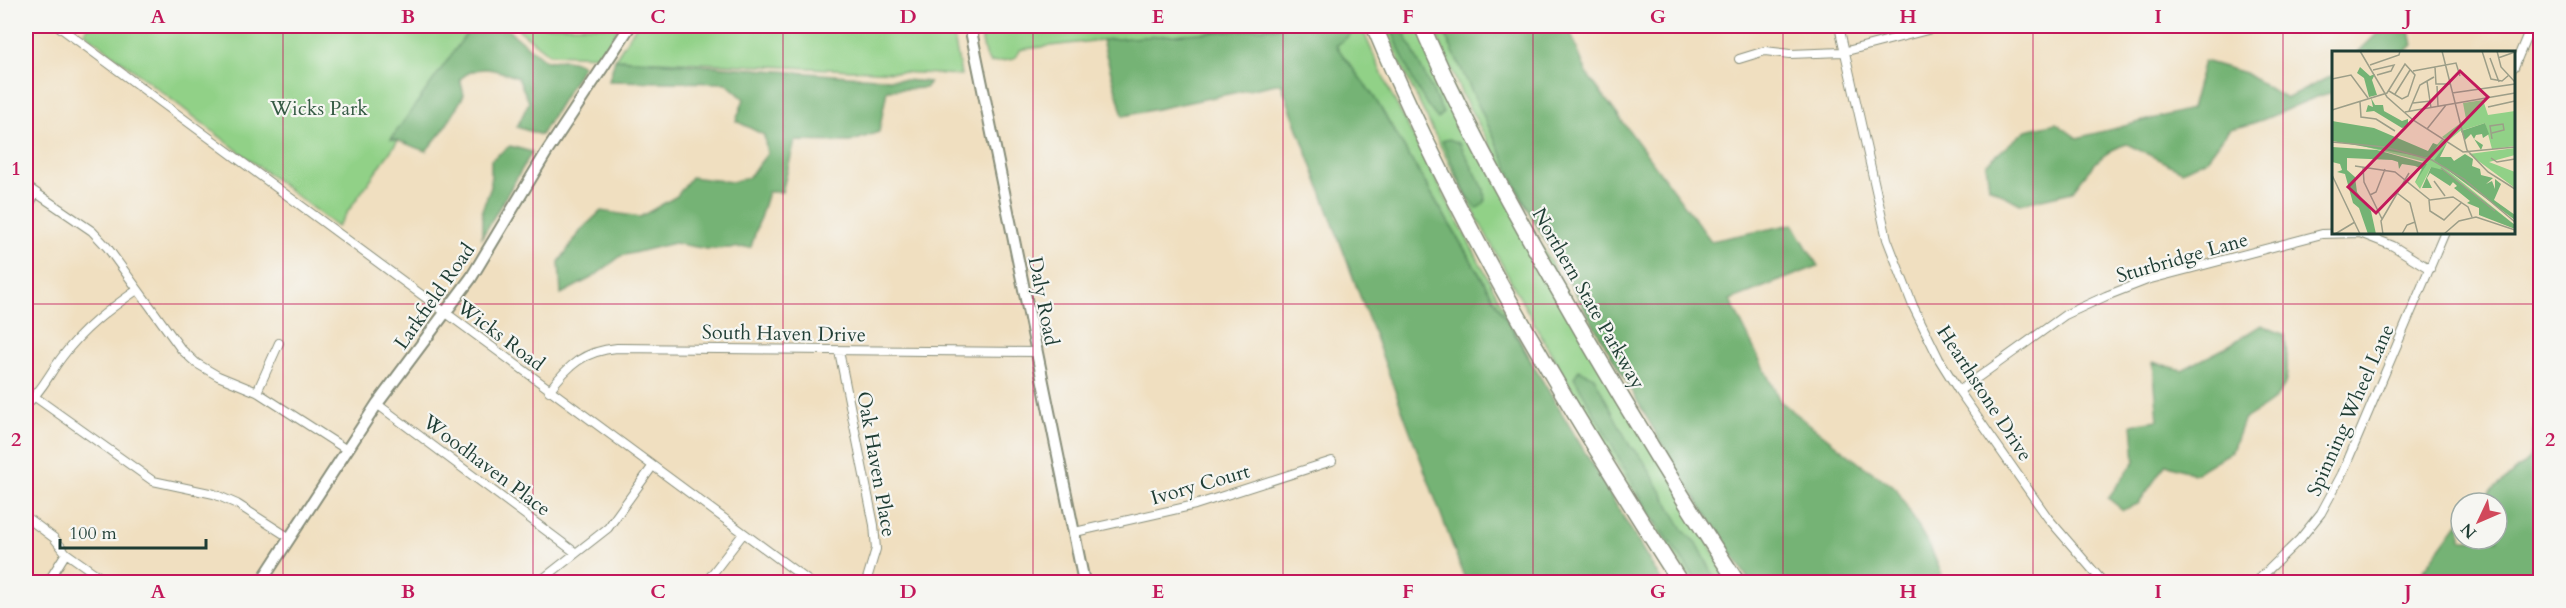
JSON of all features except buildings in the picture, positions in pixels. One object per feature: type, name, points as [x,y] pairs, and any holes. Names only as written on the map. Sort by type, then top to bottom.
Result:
[{"type":"highway","points":[[1374,26],[1422,133],[1487,261],[1576,414],[1680,582]]},
{"type":"highway","name":"Northern State Parkway","points":[[1422,26],[1469,125],[1534,248],[1637,424],[1737,582]]},
{"type":"main road","name":"Larkfield Road","points":[[263,582],[377,404],[471,278],[552,144],[630,26]]},
{"type":"main road","name":"Daly Road","points":[[970,26],[1084,582]]},
{"type":"street","name":"Wicks Road","points":[[58,26],[549,392],[810,582]]},
{"type":"street","name":"Hearthstone Drive","points":[[1839,26],[1843,52],[1887,239],[1913,306],[1939,359],[1959,392],[2048,518],[2103,582]]},
{"type":"street","points":[[1739,59],[1765,51],[1790,54],[1843,52],[1943,26]]},
{"type":"street","points":[[2515,65],[2531,26]]},
{"type":"street","points":[[26,186],[92,231],[107,247],[181,349],[196,363],[218,376],[257,392],[347,450]]},
{"type":"street","points":[[26,210],[36,193]]},
{"type":"street","name":"Sturbridge Lane","points":[[1959,392],[2065,315],[2106,297],[2147,280],[2322,234],[2332,233]]},
{"type":"street","name":"Sturbridge Lane","points":[[2365,234],[2393,246],[2430,269]]},
{"type":"street","name":"Spinning Wheel Lane","points":[[2256,582],[2300,539],[2321,513],[2342,474],[2444,234]]},
{"type":"street","points":[[26,405],[35,397],[59,360],[87,327],[138,290]]},
{"type":"street","points":[[257,392],[279,343]]},
{"type":"street","name":"South Haven Drive","points":[[549,392],[575,362],[598,350],[1036,352]]},
{"type":"street","name":"Oak Haven Place","points":[[838,351],[874,525],[876,549],[866,582]]},
{"type":"street","points":[[35,397],[153,481],[214,494],[237,504],[290,538]]},
{"type":"street","name":"Woodhaven Place","points":[[377,404],[576,553]]},
{"type":"street","name":"Ivory Court","points":[[1075,532],[1195,505],[1332,461]]},
{"type":"street","points":[[539,582],[608,528],[652,467]]},
{"type":"street","points":[[26,517],[54,538],[66,553],[107,582]]},
{"type":"street","points":[[706,582],[744,534]]},
{"type":"street","points":[[48,582],[66,553]]},
{"type":"green space","name":"Wicks Park","points":[[89,26],[479,26],[337,227],[84,32]]},
{"type":"green space","points":[[472,26],[503,26],[546,61],[570,61],[583,66],[541,135],[517,127],[529,102],[518,78],[495,70],[481,69],[460,79],[464,95],[444,129],[426,151],[391,139]]},
{"type":"green space","points":[[514,26],[619,26],[602,56],[549,54]]},
{"type":"green space","points":[[636,26],[952,26],[961,75],[615,59]]},
{"type":"green space","points":[[979,26],[1301,26],[1102,40],[1024,49],[1020,50],[1014,59],[990,63],[985,55]]},
{"type":"green space","points":[[1301,26],[1361,26],[1336,46],[1374,97],[1662,582],[1466,582],[1281,83],[1123,116],[1102,40]]},
{"type":"green space","points":[[1361,26],[1390,92],[1532,362],[1374,97],[1336,46]]},
{"type":"green space","points":[[1383,26],[1418,26],[1730,582],[1692,582],[1606,448],[1489,240]]},
{"type":"green space","points":[[1390,26],[1401,26],[1443,113],[1438,119],[1416,86]]},
{"type":"green space","points":[[1433,26],[1441,26],[1532,218],[1463,97]]},
{"type":"green space","points":[[1441,26],[1568,26],[1587,74],[1711,241],[1793,224],[1818,266],[1730,300],[1780,401],[1859,463],[1896,488],[1931,549],[1945,582],[1750,582],[1673,463],[1532,218]]},
{"type":"green space","points":[[2385,26],[2409,26],[2413,45],[2406,51],[2359,51]]},
{"type":"green space","points":[[615,59],[930,82],[925,88],[887,90],[879,132],[850,142],[795,141],[782,192],[768,192],[751,247],[707,249],[674,243],[621,256],[593,277],[561,294],[559,262],[582,229],[601,211],[640,217],[677,196],[691,177],[732,182],[749,177],[767,154],[764,135],[736,121],[744,99],[726,83],[609,81]]},
{"type":"green space","points":[[2204,61],[2245,73],[2286,99],[2332,76],[2332,92],[2255,122],[2229,129],[2207,159],[2182,171],[2127,144],[2102,157],[2072,192],[2020,204],[1989,187],[1986,164],[2026,130],[2056,123],[2077,138],[2191,109]]},
{"type":"green space","points":[[1449,139],[1459,143],[1484,189],[1485,202],[1477,209],[1465,192],[1442,141]]},
{"type":"green space","points":[[510,146],[532,152],[482,237],[482,210],[491,187],[491,160]]},
{"type":"green space","points":[[2261,325],[2285,335],[2287,367],[2284,387],[2259,411],[2243,420],[2232,451],[2194,474],[2166,464],[2138,504],[2123,510],[2108,498],[2135,461],[2132,424],[2158,420],[2153,362],[2182,370],[2223,349]]},
{"type":"green space","points":[[1579,370],[1594,377],[1630,446],[1642,458],[1684,531],[1698,545],[1717,582],[1698,582],[1649,512],[1574,377]]},
{"type":"green space","points":[[2540,405],[2540,582],[2415,582],[2449,535],[2449,551],[2509,551],[2509,491],[2492,491],[2529,459]]}]
